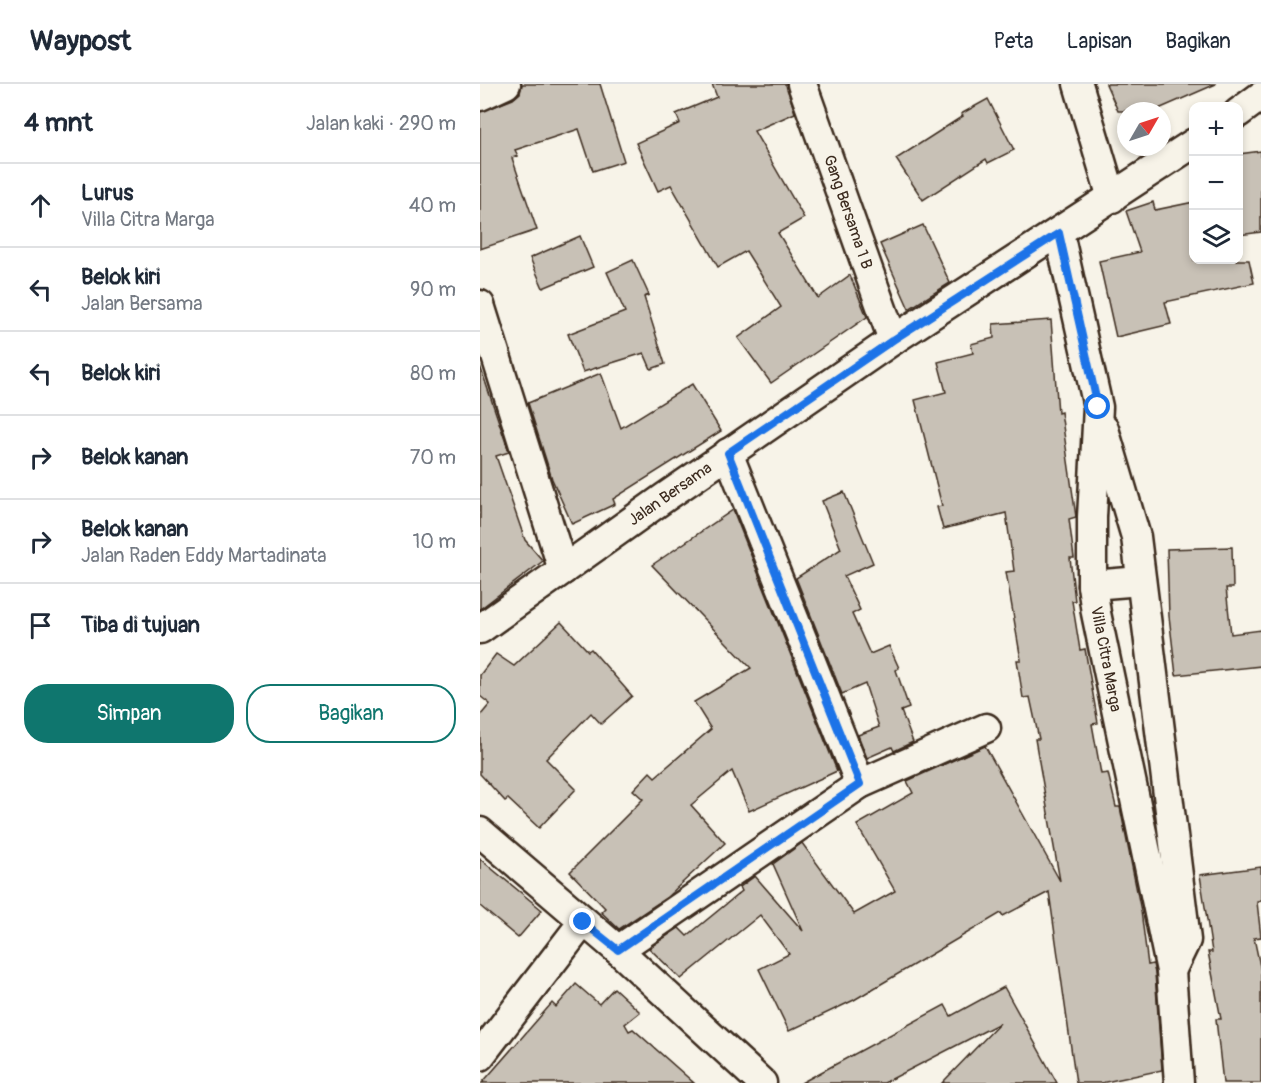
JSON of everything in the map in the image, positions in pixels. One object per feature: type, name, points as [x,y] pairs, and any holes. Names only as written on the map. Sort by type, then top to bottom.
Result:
[{"type":"street","points":[[480,96],[506,84]]},
{"type":"street","name":"Gang Bersama 1 B","points":[[802,84],[893,340]]},
{"type":"street","points":[[1078,84],[1112,198]]},
{"type":"street","name":"Jalan Bersama","points":[[480,629],[728,453],[893,340],[1189,146]]},
{"type":"street","name":"Villa Citra Marga","points":[[1059,233],[1098,407],[1092,585],[1114,703],[1171,971],[1179,1083]]},
{"type":"street","points":[[480,306],[563,570]]},
{"type":"street","points":[[1098,407],[1136,537],[1186,940],[1171,971]]},
{"type":"street","points":[[728,453],[860,784]]},
{"type":"street","points":[[1092,585],[1141,581]]},
{"type":"street","points":[[618,950],[860,784],[986,728]]},
{"type":"street","points":[[480,832],[618,950],[761,1083]]},
{"type":"street","points":[[480,1056],[583,922]]},
{"type":"building","points":[[522,84],[600,84],[624,161],[593,171],[579,129],[515,150],[518,156],[512,158],[537,230],[480,249],[480,112],[513,99],[520,93]]},
{"type":"building","points":[[712,84],[786,84],[795,113],[754,131],[804,218],[778,233],[818,298],[850,275],[867,317],[771,383],[738,338],[781,307],[746,251],[718,267],[671,185],[658,191],[636,143],[680,123],[676,114],[717,97]]},
{"type":"building","points":[[1106,84],[1216,84],[1171,104],[1117,102],[1117,109]]},
{"type":"building","points":[[988,99],[1014,150],[988,163],[986,159],[923,200],[896,159],[963,116],[961,114]]},
{"type":"building","points":[[1261,151],[1261,232],[1243,234],[1243,156],[1243,153]]},
{"type":"building","points":[[1153,202],[1155,210],[1189,203],[1189,264],[1243,264],[1243,260],[1249,260],[1254,283],[1165,302],[1171,324],[1116,337],[1099,261],[1140,252],[1126,211]]},
{"type":"building","points":[[923,225],[950,283],[909,309],[880,244]]},
{"type":"building","points":[[580,236],[593,267],[543,288],[530,258]]},
{"type":"building","points":[[633,260],[649,295],[644,297],[665,364],[651,369],[644,353],[583,372],[568,334],[625,312],[607,272]]},
{"type":"building","points":[[1051,320],[1058,413],[1061,412],[1076,517],[1069,519],[1074,558],[1070,558],[1075,601],[1072,601],[1080,650],[1085,649],[1098,723],[1092,724],[1101,774],[1108,773],[1116,807],[1120,807],[1141,911],[1148,965],[1153,964],[1155,973],[1162,1070],[1101,1083],[1076,1083],[1049,892],[1003,916],[1001,913],[854,1000],[789,1031],[759,969],[789,954],[760,915],[681,979],[649,948],[679,928],[687,936],[742,891],[740,887],[755,876],[803,931],[773,864],[802,843],[854,914],[895,891],[857,825],[913,793],[907,781],[985,746],[1060,881],[1035,739],[1039,739],[1030,697],[1023,698],[1017,660],[1021,660],[1006,572],[1014,571],[1006,513],[943,529],[937,507],[942,506],[915,400],[946,392],[938,362],[973,353],[971,344],[994,338],[993,324]]},
{"type":"building","points":[[480,366],[509,452],[496,456],[525,540],[543,561],[480,609]]},
{"type":"building","points":[[601,373],[621,428],[692,384],[721,431],[613,499],[615,504],[572,524],[552,479],[528,403]]},
{"type":"building","points":[[844,492],[873,563],[844,576],[860,610],[852,614],[870,654],[889,646],[899,668],[896,670],[909,708],[901,711],[913,742],[894,751],[892,747],[867,758],[858,735],[879,727],[865,684],[842,694],[796,578],[841,549],[822,501]]},
{"type":"building","points":[[733,510],[837,771],[749,811],[732,771],[691,805],[725,843],[667,897],[619,929],[601,912],[605,908],[570,872],[643,799],[633,790],[650,772],[655,777],[711,729],[694,702],[751,668],[652,565]]},
{"type":"building","points":[[1232,547],[1233,588],[1226,588],[1231,634],[1261,630],[1261,666],[1176,675],[1169,616],[1167,549]]},
{"type":"building","points":[[561,622],[588,651],[591,649],[632,696],[601,724],[591,713],[546,759],[576,789],[539,828],[508,799],[505,801],[480,774],[480,716],[490,704],[480,696],[480,675],[496,654],[514,666]]},
{"type":"building","points":[[480,859],[542,910],[518,938],[480,906]]},
{"type":"building","points":[[1261,867],[1261,901],[1257,902],[1261,937],[1254,938],[1261,971],[1261,1083],[1223,1083],[1216,1019],[1221,1019],[1208,952],[1212,952],[1200,875]]},
{"type":"building","points":[[576,984],[599,1004],[614,988],[640,1012],[625,1024],[629,1031],[633,1029],[694,1083],[482,1083],[552,1003],[556,1007]]},
{"type":"building","points":[[1004,987],[1057,1083],[942,1083],[1000,1023],[884,1083],[801,1083],[945,1005],[951,1016]]},
{"type":"route","points":[[583,922],[618,950],[860,784],[728,453],[893,340],[1059,233],[1098,407]]}]
